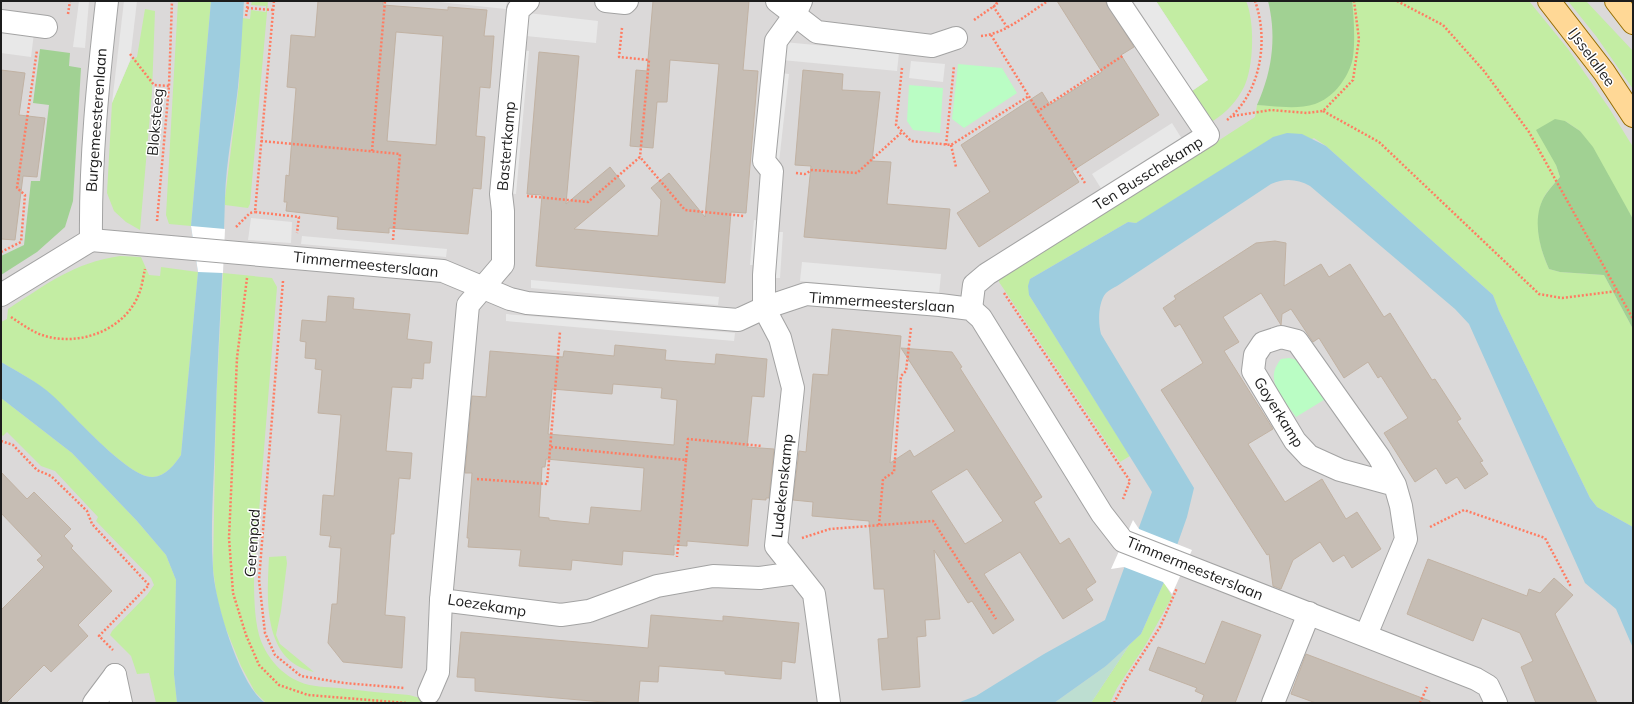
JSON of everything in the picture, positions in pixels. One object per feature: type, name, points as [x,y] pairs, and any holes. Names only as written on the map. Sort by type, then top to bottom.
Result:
[{"type":"main road","name":"IJsselallee","points":[[1549,1],[1600,66],[1633,116]]},
{"type":"main road","points":[[1616,1],[1633,23]]},
{"type":"street","name":"Burgemeesterenlaan","points":[[91,240],[90,191],[95,100],[107,1]]},
{"type":"street","name":"Bastertkamp","points":[[483,288],[503,264],[501,194],[518,10],[528,1]]},
{"type":"street","points":[[777,1],[798,8],[817,32],[932,46],[956,38]]},
{"type":"street","name":"Ten Busschekamp","points":[[971,309],[974,285],[987,274],[1208,135],[1118,1]]},
{"type":"street","points":[[764,308],[764,275],[772,172],[764,161],[776,41],[798,8]]},
{"type":"street","points":[[1,21],[44,26]]},
{"type":"street","name":"Timmermeesterslaan","points":[[91,240],[443,271],[510,299],[527,303],[738,320],[764,308],[806,294],[971,309],[981,318],[1102,514],[1123,541],[1476,679],[1488,686],[1496,703]]},
{"type":"street","points":[[4,304],[91,240]]},
{"type":"street","name":"Loezekamp","points":[[483,288],[468,304],[441,600],[561,615],[589,611],[657,586],[713,576],[760,578],[796,573]]},
{"type":"street","name":"Ludekenskamp","points":[[764,308],[780,338],[793,388],[776,546],[814,594],[829,703]]},
{"type":"street","name":"Goyerkamp","points":[[1395,485],[1340,470],[1309,456],[1295,441],[1254,371],[1255,355],[1263,343],[1281,337],[1298,341],[1379,457],[1395,485],[1401,506],[1406,538]]},
{"type":"street","points":[[1366,635],[1406,538]]},
{"type":"street","points":[[429,692],[438,672],[441,600]]},
{"type":"street","points":[[1273,703],[1309,613]]},
{"type":"street","points":[[94,703],[115,675]]},
{"type":"street","points":[[115,675],[121,703]]},
{"type":"path","name":"Bloksteeg","points":[[4,304],[28,329],[49,337],[71,339],[89,337],[107,330],[125,315],[138,296],[150,245],[169,86],[172,1]]},
{"type":"path","points":[[246,16],[248,1]]},
{"type":"path","points":[[254,212],[274,1]]},
{"type":"path","points":[[372,151],[385,1]]},
{"type":"path","points":[[946,145],[956,38],[962,29],[992,6],[997,4],[995,1]]},
{"type":"path","points":[[956,38],[991,35],[1007,27],[1048,1]]},
{"type":"path","points":[[1208,135],[1233,116],[1243,104],[1251,89],[1260,56],[1260,26],[1255,1]]},
{"type":"path","points":[[1323,111],[1353,80],[1359,39],[1354,1]]},
{"type":"path","points":[[1398,1],[1443,25],[1484,71],[1529,132],[1633,319]]},
{"type":"path","points":[[501,194],[588,202],[640,157],[649,60],[619,57],[619,2]]},
{"type":"path","points":[[992,6],[1007,27]]},
{"type":"path","points":[[247,8],[273,10]]},
{"type":"path","points":[[1,252],[21,242],[25,195],[18,188],[44,26]]},
{"type":"path","points":[[991,35],[1038,112],[1099,204]]},
{"type":"path","points":[[1038,112],[1145,42]]},
{"type":"path","points":[[905,43],[896,126],[911,141],[951,145],[1029,96]]},
{"type":"path","points":[[130,54],[154,85],[169,86]]},
{"type":"path","points":[[1233,116],[1271,110],[1307,113],[1323,111],[1379,142],[1539,294],[1562,298],[1618,292]]},
{"type":"path","points":[[772,172],[805,174],[812,170],[857,173],[902,132]]},
{"type":"path","points":[[261,141],[400,154],[393,240]]},
{"type":"path","points":[[951,145],[956,167]]},
{"type":"path","points":[[640,157],[685,210],[768,219]]},
{"type":"path","points":[[235,228],[250,213],[254,212],[299,217],[290,257]]},
{"type":"path","name":"Gerenpad","points":[[290,257],[259,580],[265,633],[275,655],[302,676],[344,683],[429,692]]},
{"type":"path","name":"Gerenpad","points":[[248,271],[237,358],[229,538],[233,593],[246,635],[259,665],[279,685],[308,695],[408,703]]},
{"type":"path","points":[[987,274],[996,281],[1130,481],[1125,494]]},
{"type":"path","points":[[879,525],[883,479],[894,472],[901,376],[906,371],[915,303]]},
{"type":"path","points":[[452,477],[547,484],[560,332]]},
{"type":"path","points":[[674,583],[688,439],[787,449]]},
{"type":"path","points":[[1,441],[13,445],[37,470],[51,476],[87,511],[92,524],[149,585],[99,636],[112,649],[115,675]]},
{"type":"path","points":[[551,447],[686,460]]},
{"type":"path","points":[[1406,538],[1464,510],[1545,538],[1571,587]]},
{"type":"path","points":[[776,546],[830,529],[933,521],[996,619]]},
{"type":"path","points":[[1114,703],[1127,678],[1160,627],[1175,596],[1185,566]]},
{"type":"shaded area","points":[[1,1],[1633,1],[1633,703],[1,703]]},
{"type":"shaded area","points":[[79,1],[89,1],[85,48],[73,47]]},
{"type":"shaded area","points":[[124,1],[137,1],[130,61],[112,103]]},
{"type":"shaded area","points":[[429,1],[507,1],[506,9]]},
{"type":"shaded area","points":[[1133,1],[1156,1],[1208,80],[1192,91]]},
{"type":"shaded area","points":[[528,13],[598,21],[596,43],[526,36]]},
{"type":"shaded area","points":[[1,29],[34,33],[31,57],[1,53]]},
{"type":"shaded area","points":[[784,42],[899,53],[897,71],[782,60]]},
{"type":"shaded area","points":[[521,50],[529,51],[516,194],[509,193]]},
{"type":"shaded area","points":[[911,61],[945,64],[943,82],[909,78]]},
{"type":"shaded area","points":[[780,73],[789,74],[779,162],[771,162]]},
{"type":"shaded area","points":[[1172,123],[1182,139],[1102,190],[1092,174]]},
{"type":"shaded area","points":[[251,218],[292,222],[291,243],[248,240]]},
{"type":"shaded area","points":[[754,220],[763,221],[758,265],[750,265]]},
{"type":"shaded area","points":[[774,232],[783,232],[780,278],[771,278]]},
{"type":"shaded area","points":[[302,236],[447,249],[446,257],[301,244]]},
{"type":"shaded area","points":[[802,262],[941,274],[939,294],[800,281]]},
{"type":"shaded area","points":[[531,280],[719,297],[718,305],[531,288]]},
{"type":"shaded area","points":[[506,314],[735,333],[734,341],[506,321]]},
{"type":"green space","points":[[178,1],[211,1],[191,226],[169,224],[166,215]]},
{"type":"green space","points":[[252,1],[268,1],[250,204],[248,208],[225,205],[225,198],[239,84],[242,18],[250,19],[251,10],[266,12],[266,6],[251,5]]},
{"type":"green space","points":[[1156,1],[1246,1],[1251,20],[1252,32],[1250,68],[1244,87],[1238,97],[1223,114],[1213,121],[1192,91],[1208,80]]},
{"type":"green space","points":[[1268,1],[1352,1],[1354,24],[1353,59],[1345,77],[1337,89],[1327,98],[1315,104],[1301,107],[1257,105],[1266,80],[1272,54],[1271,14]]},
{"type":"green space","points":[[1352,1],[1529,1],[1568,49],[1609,108],[1633,147],[1633,219],[1580,131],[1565,121],[1556,165],[1560,177],[1544,197],[1538,224],[1542,252],[1549,269],[1560,272],[1604,275],[1633,329],[1633,527],[1597,507],[1590,498],[1499,311],[1493,295],[1326,146],[1314,138],[1136,223],[1128,222],[1030,279],[1029,295],[1130,456],[1120,462],[999,282],[999,278],[1126,195],[1133,196],[1255,117],[1257,105],[1286,106],[1353,40]]},
{"type":"green space","points":[[1568,1],[1586,1],[1633,51],[1633,89],[1596,36]]},
{"type":"green space","points":[[145,9],[155,11],[152,92],[140,230],[126,222],[114,211],[107,193],[112,103],[130,61],[137,57]]},
{"type":"green space","points":[[40,49],[70,53],[69,66],[81,68],[73,201],[65,227],[37,252],[1,275],[1,256],[24,245],[31,181],[40,181],[49,105],[33,103]]},
{"type":"green space","points":[[958,64],[1002,68],[1017,93],[964,128],[952,119]]},
{"type":"green space","points":[[909,85],[943,88],[940,133],[913,130],[907,121]]},
{"type":"green space","points":[[1555,119],[1565,121],[1580,131],[1593,147],[1633,219],[1633,329],[1604,275],[1560,272],[1549,269],[1545,260],[1538,232],[1539,212],[1541,203],[1546,194],[1560,177],[1556,165],[1536,130]]},
{"type":"green space","points":[[120,256],[141,257],[149,275],[160,276],[161,267],[198,272],[181,455],[173,466],[166,472],[153,477],[143,475],[130,468],[101,444],[41,386],[1,362],[1,322],[7,319],[8,309],[48,283],[74,269],[103,259]]},
{"type":"green space","points":[[223,273],[272,278],[277,287],[254,574],[254,597],[257,627],[265,650],[274,663],[286,674],[293,679],[309,685],[409,695],[420,698],[427,703],[266,703],[255,692],[241,666],[224,624],[217,598],[213,569],[216,404]]},
{"type":"green space","points":[[1289,358],[1303,361],[1327,398],[1296,417],[1281,396],[1274,382],[1276,367],[1281,359]]},
{"type":"green space","points":[[1,398],[72,453],[137,521],[166,555],[176,580],[174,674],[177,703],[156,703],[149,673],[137,674],[131,656],[110,635],[112,631],[147,595],[154,585],[151,578],[96,521],[98,517],[55,471],[41,466],[7,432],[3,436],[1,434]]},
{"type":"green space","points":[[286,556],[287,563],[281,611],[276,635],[280,644],[314,672],[297,666],[285,655],[276,642],[271,626],[268,591],[269,557]]},
{"type":"green space","points":[[1164,582],[1172,597],[1146,644],[1117,688],[1110,703],[1091,703],[1130,644],[1141,634]]},
{"type":"green space","points":[[1130,644],[1091,703],[1054,703],[1106,666]]},
{"type":"water","points":[[211,1],[244,1],[238,87],[228,156],[226,184],[212,504],[214,582],[223,620],[238,662],[256,694],[266,703],[177,703],[174,674],[176,580],[166,555],[137,521],[72,453],[1,398],[1,362],[41,386],[101,444],[130,468],[143,475],[153,477],[166,472],[173,466],[181,455],[198,272],[191,226]]},
{"type":"water","points":[[1287,133],[1302,134],[1326,146],[1493,295],[1499,311],[1590,498],[1597,507],[1633,527],[1633,648],[1616,609],[1585,583],[1469,324],[1455,309],[1310,186],[1296,181],[1286,180],[1271,184],[1110,290],[1103,297],[1101,302],[1099,324],[1101,334],[1194,488],[1187,517],[1164,582],[1141,634],[1106,666],[1054,703],[957,703],[976,696],[1044,654],[1105,620],[1152,492],[1029,295],[1028,286],[1030,279],[1128,222],[1136,223],[1273,137]]},
{"type":"pier","points":[[191,226],[225,229],[223,273],[198,272]]},
{"type":"pier","points":[[1133,520],[1139,529],[1192,550],[1172,594],[1163,582],[1124,567],[1111,569]]},
{"type":"building","points":[[318,1],[383,1],[383,5],[448,10],[448,7],[487,10],[484,36],[494,36],[490,88],[480,87],[476,136],[485,137],[481,189],[473,188],[468,234],[389,228],[389,233],[337,229],[338,217],[286,211],[287,202],[284,202],[286,175],[289,176],[296,88],[287,87],[291,35],[315,37]],"holes":[[[396,32],[443,36],[436,145],[387,141]]]},
{"type":"building","points":[[653,1],[749,1],[743,70],[758,71],[746,213],[731,212],[725,283],[536,266],[542,195],[527,194],[539,52],[579,56],[566,204],[610,167],[625,186],[574,229],[658,236],[661,200],[651,188],[669,173],[705,217],[719,64],[670,60],[667,102],[657,102],[653,148],[630,146],[636,70],[647,71]]},
{"type":"building","points":[[1057,1],[1105,1],[1134,47],[1121,55],[1159,115],[1072,171],[1079,182],[979,247],[957,213],[990,192],[961,145],[1042,92],[1050,105],[1102,72]]},
{"type":"building","points":[[1,70],[25,73],[19,115],[45,118],[37,177],[23,176],[15,240],[1,239]]},
{"type":"building","points":[[803,70],[843,74],[842,90],[880,92],[872,161],[891,162],[887,204],[950,209],[946,249],[804,237],[811,166],[795,165]]},
{"type":"building","points":[[1275,241],[1286,243],[1284,286],[1321,264],[1329,277],[1350,264],[1384,317],[1390,313],[1432,380],[1435,379],[1461,419],[1457,421],[1483,461],[1480,462],[1488,474],[1465,489],[1457,477],[1446,484],[1436,468],[1415,482],[1384,433],[1408,418],[1381,376],[1378,378],[1368,362],[1344,378],[1319,338],[1313,342],[1291,309],[1282,314],[1281,325],[1261,293],[1223,317],[1239,342],[1224,351],[1273,429],[1248,444],[1285,502],[1322,479],[1346,519],[1357,512],[1381,549],[1352,568],[1344,555],[1333,562],[1320,542],[1293,560],[1281,589],[1273,586],[1269,554],[1267,555],[1161,390],[1203,363],[1180,324],[1175,327],[1163,308],[1176,299],[1174,296],[1256,243]]},
{"type":"building","points":[[328,296],[354,298],[353,309],[410,314],[407,339],[432,342],[430,363],[424,363],[423,379],[412,378],[411,388],[392,387],[386,451],[412,453],[410,479],[399,478],[394,534],[391,534],[385,615],[405,617],[402,668],[343,662],[328,643],[332,604],[337,604],[341,548],[329,547],[331,536],[320,535],[323,495],[334,496],[341,415],[318,413],[322,370],[315,369],[316,359],[305,358],[306,342],[300,341],[302,320],[326,322]]},
{"type":"building","points":[[832,329],[901,336],[890,463],[910,450],[914,457],[955,431],[901,348],[952,352],[962,367],[960,368],[1042,497],[1034,502],[1060,544],[1069,538],[1096,582],[1086,589],[1093,600],[1063,619],[1020,552],[984,574],[1014,620],[993,634],[972,601],[968,603],[934,550],[940,619],[925,620],[926,636],[917,637],[920,687],[882,690],[878,639],[888,638],[884,589],[874,589],[869,521],[812,516],[813,502],[793,500],[799,451],[806,452],[813,374],[828,375]],"holes":[[[967,469],[1003,521],[965,544],[931,491]]]},
{"type":"building","points":[[615,345],[666,350],[665,360],[715,364],[716,354],[767,359],[764,397],[752,396],[747,447],[774,449],[769,498],[766,498],[766,500],[752,499],[748,546],[687,541],[687,546],[674,545],[674,555],[623,551],[622,565],[572,560],[571,570],[519,566],[521,550],[468,547],[469,538],[467,538],[472,473],[465,473],[472,396],[486,397],[490,351],[563,357],[564,351],[614,356]],"holes":[[[613,384],[662,388],[661,398],[677,400],[674,445],[548,434],[552,389],[612,394]],[[546,459],[644,468],[641,511],[591,507],[589,524],[549,520],[549,518],[539,517],[542,467],[545,467]]]},
{"type":"building","points":[[1,472],[27,499],[34,492],[71,529],[64,536],[73,546],[71,548],[112,591],[78,625],[88,636],[51,672],[44,665],[6,703],[1,703],[1,610],[44,567],[37,560],[42,556],[1,513]]},
{"type":"building","points":[[1428,559],[1527,596],[1529,589],[1540,593],[1554,578],[1573,595],[1555,614],[1597,703],[1536,703],[1521,667],[1533,661],[1520,633],[1482,618],[1473,641],[1407,614]]},
{"type":"building","points":[[651,615],[723,621],[723,616],[799,623],[795,663],[782,661],[781,679],[725,674],[725,671],[659,666],[658,682],[640,681],[638,703],[615,703],[475,691],[475,678],[457,677],[461,632],[648,648]]},
{"type":"building","points":[[1222,621],[1261,635],[1235,703],[1201,703],[1204,695],[1195,691],[1197,688],[1149,670],[1158,647],[1205,664]]},
{"type":"building","points":[[1306,654],[1430,701],[1429,703],[1316,703],[1291,694]]}]
